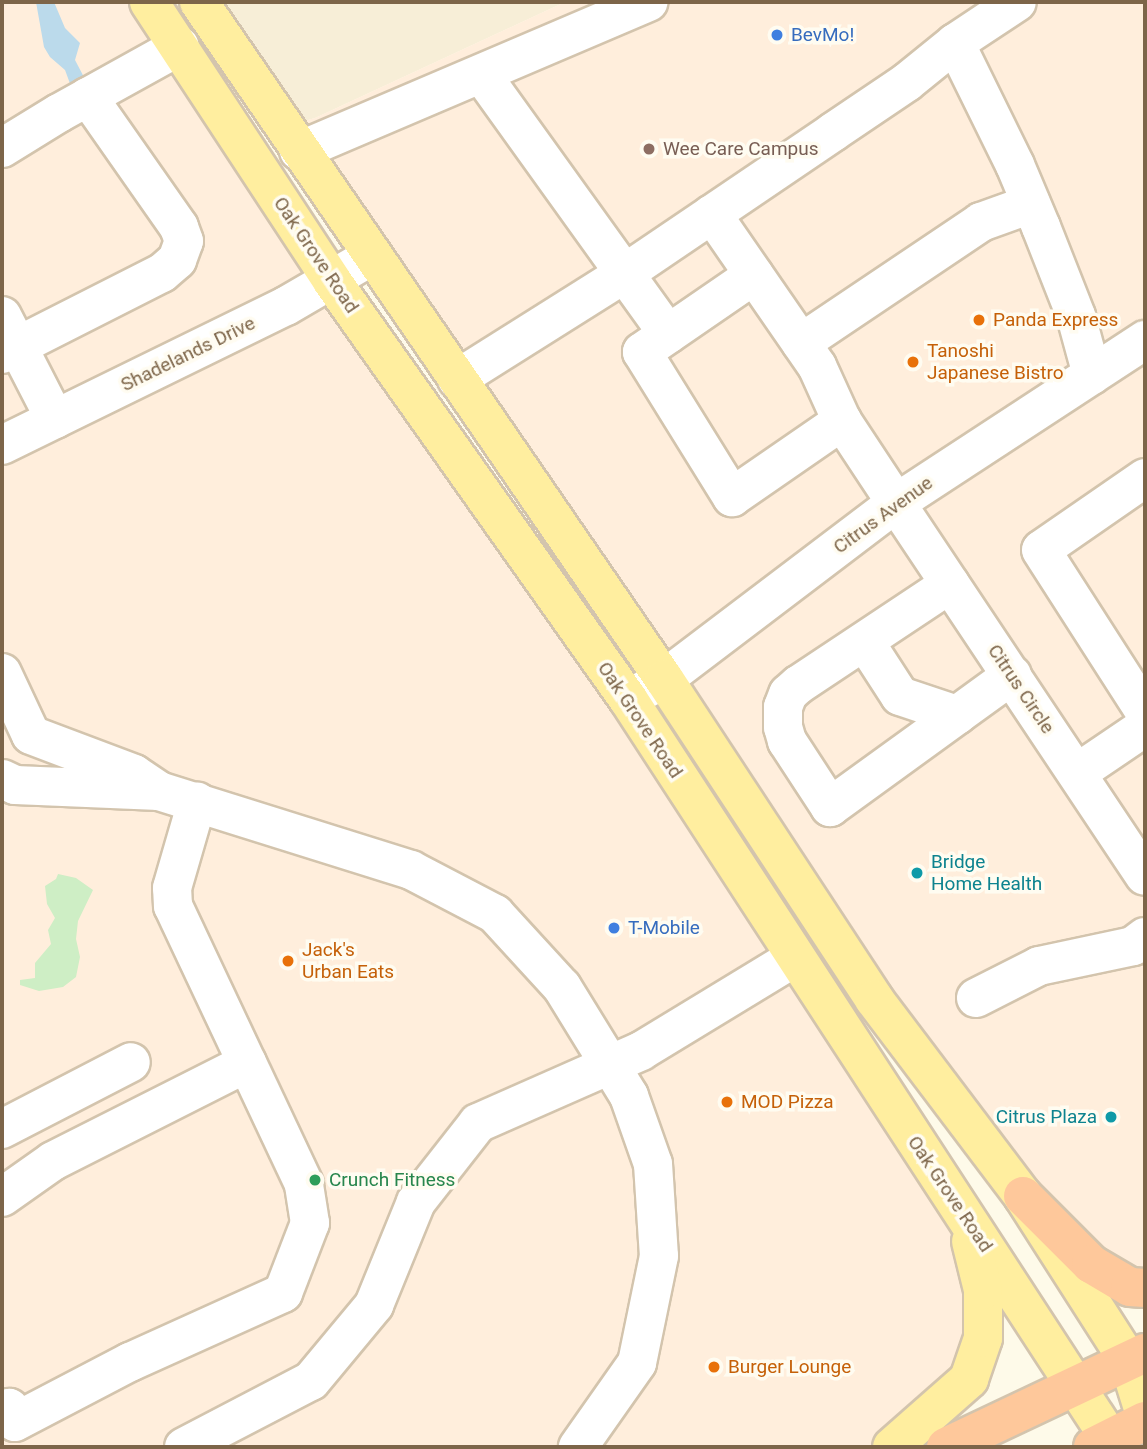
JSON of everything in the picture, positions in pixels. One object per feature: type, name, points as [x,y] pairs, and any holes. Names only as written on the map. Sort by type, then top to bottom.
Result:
[{"type":"highway","points":[[1023,1196],[1091,1264],[1130,1287],[1145,1288]]},
{"type":"highway","points":[[946,1447],[1137,1357]]},
{"type":"highway","points":[[1107,1444],[1145,1421]]},
{"type":"main road","name":"Oak Grove Road","points":[[149,2],[332,281],[628,699],[794,958],[1077,1385],[1107,1444]]},
{"type":"main road","points":[[199,2],[664,679],[874,999],[1023,1196],[1137,1357],[1145,1415]]},
{"type":"main road","points":[[892,1447],[969,1379],[983,1338],[983,1290],[964,1215]]},
{"type":"street","points":[[299,151],[649,2]]},
{"type":"street","points":[[457,379],[625,273],[907,82],[955,43],[1017,2]]},
{"type":"street","points":[[955,43],[1015,165],[1031,204],[1076,316],[1091,375]]},
{"type":"street","points":[[2,148],[180,46]]},
{"type":"street","points":[[482,75],[625,273],[655,343],[732,497],[842,421]]},
{"type":"street","points":[[55,419],[7,339],[162,274],[177,260],[184,241],[179,227],[88,97]]},
{"type":"street","points":[[801,343],[981,222],[1031,204]]},
{"type":"street","name":"Citrus Circle","points":[[712,214],[817,366],[842,421],[895,503],[1145,876]]},
{"type":"street","name":"Shadelands Drive","points":[[2,445],[332,281],[372,256]]},
{"type":"street","points":[[655,343],[754,275]]},
{"type":"street","name":"Citrus Avenue","points":[[628,699],[664,679],[895,503],[1145,340]]},
{"type":"street","points":[[1145,478],[1041,550],[1145,712]]},
{"type":"street","points":[[950,584],[788,694],[783,707],[783,727],[787,741],[830,807],[1012,675]]},
{"type":"street","points":[[866,642],[900,696],[957,715]]},
{"type":"street","points":[[2,673],[31,735],[134,774],[159,791]]},
{"type":"street","points":[[1077,774],[1145,727]]},
{"type":"street","points":[[2,764],[19,752],[31,735]]},
{"type":"street","points":[[2,779],[15,785],[159,791],[411,870],[495,914],[562,987],[612,1064],[629,1096],[653,1164],[659,1256],[637,1363],[578,1447]]},
{"type":"street","points":[[2,1411],[9,1408],[15,1422],[130,1362],[283,1293],[310,1223],[304,1184],[186,940],[173,906],[172,888],[197,802]]},
{"type":"street","points":[[976,998],[1039,966],[1141,949]]},
{"type":"street","points":[[184,1447],[311,1381],[374,1305],[416,1202],[478,1123],[641,1051],[794,958]]},
{"type":"street","points":[[2,1129],[131,1062]]},
{"type":"street","points":[[2,1197],[53,1161],[247,1063]]},
{"type":"shaded area","points":[[2,2],[149,2],[964,1215],[983,1338],[892,1447],[2,1447]]},
{"type":"shaded area","points":[[199,2],[565,2],[315,118],[283,127]]},
{"type":"shaded area","points":[[565,2],[1145,2],[1145,1288],[1023,1196],[283,127],[315,118]]},
{"type":"green space","points":[[58,874],[76,878],[93,890],[78,921],[76,939],[80,957],[76,977],[63,987],[39,991],[20,985],[20,980],[35,978],[35,963],[51,944],[48,930],[55,918],[47,904],[45,886],[56,879]]},
{"type":"water","points":[[36,2],[54,2],[65,28],[80,43],[75,60],[86,81],[72,89],[65,70],[50,57],[44,47]]},
{"type":"place","name":"BevMo!","points":[[777,35]]},
{"type":"place","name":"Wee Care Campus","points":[[649,149]]},
{"type":"place","name":"Panda Express","points":[[979,320]]},
{"type":"place","name":"Tanoshi Japanese Bistro","points":[[913,362]]},
{"type":"place","name":"Bridge Home Health","points":[[917,873]]},
{"type":"place","name":"T-Mobile","points":[[614,928]]},
{"type":"place","name":"Jack's Urban Eats","points":[[288,961]]},
{"type":"place","name":"MOD Pizza","points":[[727,1102]]},
{"type":"place","name":"Citrus Plaza","points":[[1111,1117]]},
{"type":"place","name":"Crunch Fitness","points":[[315,1180]]},
{"type":"place","name":"Burger Lounge","points":[[714,1367]]}]
